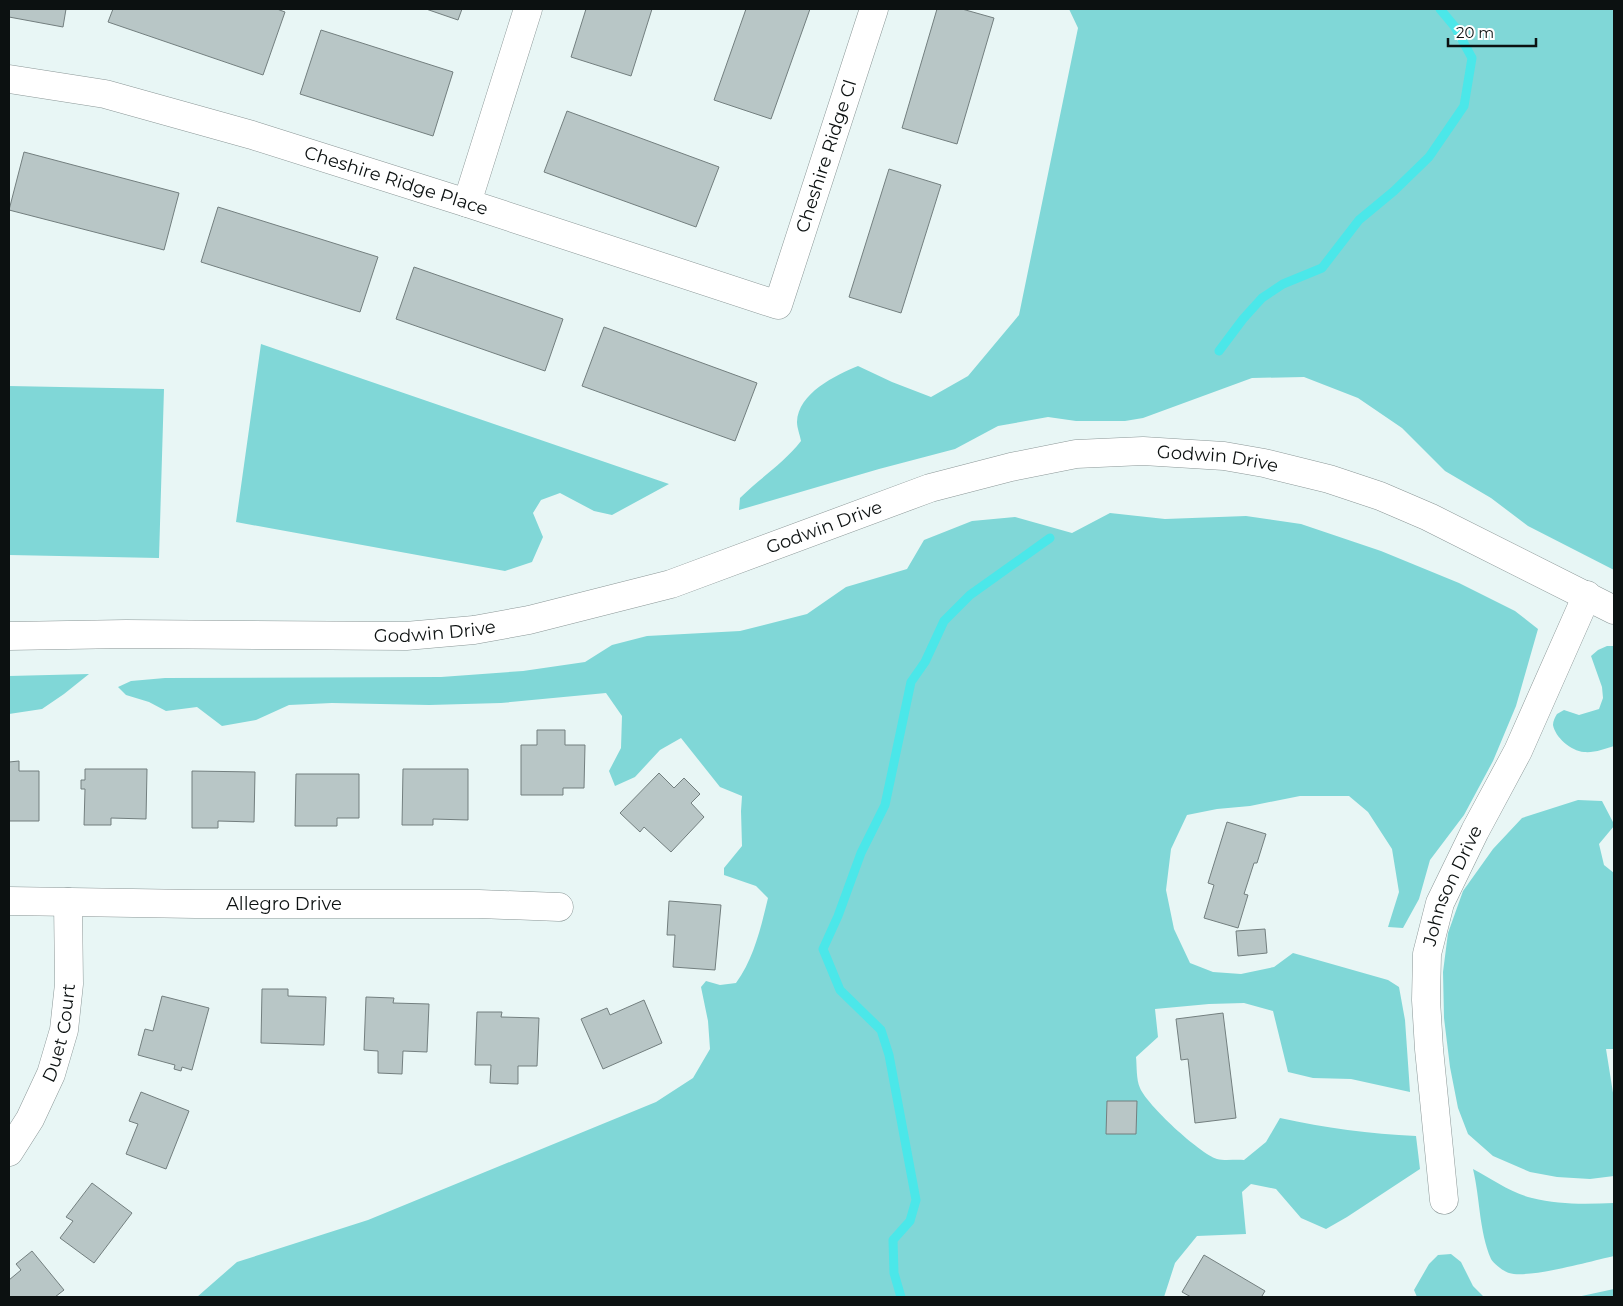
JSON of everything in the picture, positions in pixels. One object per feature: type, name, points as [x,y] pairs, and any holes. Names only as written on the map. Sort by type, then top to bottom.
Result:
[{"type":"street","points":[[467,203],[528,9]]},
{"type":"street","name":"Cheshire Ridge Cl","points":[[778,305],[874,9]]},
{"type":"street","name":"Cheshire Ridge Place","points":[[9,79],[105,94],[252,135],[778,305]]},
{"type":"street","name":"Godwin Drive","points":[[9,636],[136,634],[406,636],[474,630],[529,620],[671,584],[930,488],[1011,467],[1076,454],[1130,451],[1224,456],[1273,465],[1329,479],[1380,496],[1429,517],[1614,610]]},
{"type":"street","name":"Johnson Drive","points":[[1444,1200],[1429,1049],[1426,1000],[1427,954],[1440,903],[1475,831],[1518,751],[1587,595]]},
{"type":"street","name":"Allegro Drive","points":[[9,901],[195,904],[479,904],[559,907]]},
{"type":"street","name":"Duet Court","points":[[9,1152],[30,1119],[51,1074],[64,1030],[70,984],[68,902]]},
{"type":"shaded area","points":[[1069,9],[1614,9],[1614,570],[1528,526],[1491,498],[1445,471],[1402,428],[1358,398],[1304,377],[1252,378],[1143,418],[1125,421],[1076,421],[1048,417],[998,426],[955,449],[739,510],[740,498],[787,457],[801,441],[797,424],[799,412],[811,394],[829,380],[858,366],[931,397],[968,376],[1019,315],[1078,28]]},
{"type":"shaded area","points":[[261,344],[669,484],[612,515],[594,511],[560,493],[541,500],[533,513],[543,537],[532,562],[505,571],[236,522]]},
{"type":"shaded area","points":[[9,386],[164,389],[159,558],[9,555]]},
{"type":"shaded area","points":[[1110,513],[1165,519],[1246,516],[1301,524],[1381,551],[1459,583],[1515,611],[1538,629],[1516,706],[1493,761],[1464,815],[1430,860],[1419,899],[1403,928],[1388,927],[1399,892],[1392,849],[1368,812],[1349,796],[1300,796],[1250,806],[1217,809],[1187,815],[1171,849],[1166,890],[1174,929],[1190,963],[1213,972],[1241,974],[1274,967],[1293,953],[1388,980],[1399,987],[1405,1020],[1410,1092],[1351,1079],[1313,1078],[1288,1072],[1273,1011],[1244,1003],[1209,1004],[1155,1009],[1158,1037],[1136,1057],[1140,1088],[1152,1105],[1198,1148],[1217,1159],[1244,1160],[1266,1142],[1280,1118],[1348,1130],[1416,1136],[1420,1169],[1326,1229],[1301,1218],[1276,1189],[1251,1184],[1242,1192],[1246,1234],[1197,1236],[1175,1263],[1164,1297],[197,1297],[237,1262],[368,1220],[656,1102],[693,1078],[710,1049],[708,1021],[701,987],[706,981],[720,985],[736,983],[752,953],[760,931],[768,898],[756,886],[724,875],[724,868],[742,846],[742,796],[720,787],[681,738],[660,750],[635,777],[615,786],[609,771],[621,748],[622,716],[606,693],[501,703],[429,705],[332,703],[289,705],[256,720],[222,726],[197,707],[166,711],[149,702],[126,695],[118,687],[131,681],[165,678],[441,677],[523,671],[585,662],[612,645],[647,636],[740,631],[807,614],[846,587],[907,569],[924,540],[972,521],[1015,517],[1072,533]]},
{"type":"shaded area","points":[[1607,646],[1614,646],[1614,746],[1592,752],[1579,751],[1560,739],[1554,730],[1553,722],[1557,714],[1564,710],[1579,715],[1599,709],[1603,698],[1602,687],[1591,656]]},
{"type":"shaded area","points":[[89,674],[42,709],[9,714],[9,676]]},
{"type":"shaded area","points":[[1578,800],[1602,801],[1614,824],[1599,844],[1604,865],[1614,873],[1614,1049],[1606,1049],[1614,1099],[1614,1176],[1590,1179],[1557,1177],[1530,1172],[1493,1156],[1468,1134],[1458,1108],[1450,1067],[1444,1018],[1443,972],[1448,933],[1463,891],[1493,849],[1522,818]]},
{"type":"shaded area","points":[[1473,1169],[1509,1189],[1532,1198],[1563,1203],[1614,1203],[1614,1256],[1531,1274],[1504,1271],[1492,1261],[1487,1248]]},
{"type":"shaded area","points":[[1451,1254],[1461,1262],[1473,1286],[1484,1297],[1417,1297],[1414,1290],[1429,1264],[1438,1255]]},
{"type":"shaded area","points":[[1614,1289],[1614,1297],[1577,1297]]},
{"type":"building","points":[[9,9],[66,9],[63,27],[9,17]]},
{"type":"building","points":[[113,9],[277,9],[285,12],[263,75],[108,22]]},
{"type":"building","points":[[426,9],[462,9],[458,20]]},
{"type":"building","points":[[586,9],[652,9],[631,76],[571,57]]},
{"type":"building","points":[[746,9],[810,9],[771,119],[714,100]]},
{"type":"building","points":[[937,9],[962,9],[994,18],[957,144],[902,128]]},
{"type":"building","points":[[321,30],[453,72],[433,136],[300,94]]},
{"type":"building","points":[[567,111],[719,167],[696,227],[544,172]]},
{"type":"building","points":[[24,152],[179,193],[164,250],[9,210]]},
{"type":"building","points":[[889,169],[941,185],[901,313],[849,297]]},
{"type":"building","points":[[218,207],[378,257],[360,312],[201,262]]},
{"type":"building","points":[[414,267],[563,319],[545,371],[396,319]]},
{"type":"building","points":[[604,327],[757,383],[735,441],[582,386]]},
{"type":"building","points":[[537,730],[565,730],[565,745],[585,745],[584,788],[563,788],[563,795],[521,795],[521,745],[537,745]]},
{"type":"building","points":[[19,761],[19,771],[39,771],[39,821],[9,821],[9,762]]},
{"type":"building","points":[[85,769],[147,769],[146,819],[111,818],[111,825],[84,825],[85,789],[81,789],[81,780],[85,780]]},
{"type":"building","points":[[403,769],[468,769],[468,820],[433,819],[433,825],[402,825]]},
{"type":"building","points":[[192,771],[255,772],[254,822],[218,821],[218,828],[192,828]]},
{"type":"building","points":[[659,773],[674,788],[684,778],[700,794],[691,803],[704,817],[671,852],[644,827],[640,832],[620,813]]},
{"type":"building","points":[[296,774],[359,774],[359,818],[337,818],[337,826],[295,826]]},
{"type":"building","points":[[1227,822],[1266,834],[1257,863],[1254,863],[1244,894],[1248,895],[1238,928],[1204,918],[1214,885],[1208,883]]},
{"type":"building","points":[[669,901],[721,905],[715,970],[673,967],[675,935],[667,935]]},
{"type":"building","points":[[1265,929],[1267,953],[1238,956],[1236,931]]},
{"type":"building","points":[[262,989],[288,989],[288,996],[326,997],[324,1045],[261,1043]]},
{"type":"building","points":[[162,996],[209,1008],[192,1070],[182,1067],[181,1071],[174,1069],[175,1065],[138,1055],[145,1029],[153,1031]]},
{"type":"building","points":[[366,997],[394,998],[393,1003],[429,1004],[427,1052],[403,1051],[402,1074],[378,1073],[378,1051],[364,1050]]},
{"type":"building","points":[[644,1000],[662,1043],[603,1069],[581,1019],[607,1008],[610,1015]]},
{"type":"building","points":[[477,1012],[502,1012],[501,1017],[539,1018],[537,1066],[518,1066],[518,1084],[490,1083],[491,1065],[475,1065]]},
{"type":"building","points":[[1223,1013],[1236,1118],[1195,1123],[1188,1059],[1181,1060],[1176,1019]]},
{"type":"building","points":[[141,1092],[189,1111],[166,1169],[126,1154],[138,1124],[129,1121]]},
{"type":"building","points":[[1107,1101],[1137,1101],[1136,1134],[1106,1134]]},
{"type":"building","points":[[92,1183],[132,1213],[94,1263],[60,1238],[73,1221],[66,1217]]},
{"type":"building","points":[[32,1251],[64,1290],[55,1297],[9,1297],[9,1280],[21,1270],[16,1264]]},
{"type":"building","points":[[1204,1255],[1265,1291],[1262,1296],[1265,1297],[1191,1297],[1182,1292]]},
{"type":"waterway","points":[[1219,351],[1243,319],[1262,298],[1283,284],[1322,268],[1359,220],[1394,191],[1429,157],[1464,106],[1472,58],[1455,27],[1440,9]]},
{"type":"waterway","points":[[901,1297],[894,1273],[893,1240],[910,1221],[916,1200],[889,1055],[881,1030],[840,990],[823,949],[838,916],[861,853],[885,805],[911,682],[925,662],[944,621],[970,595],[1050,538]]}]
